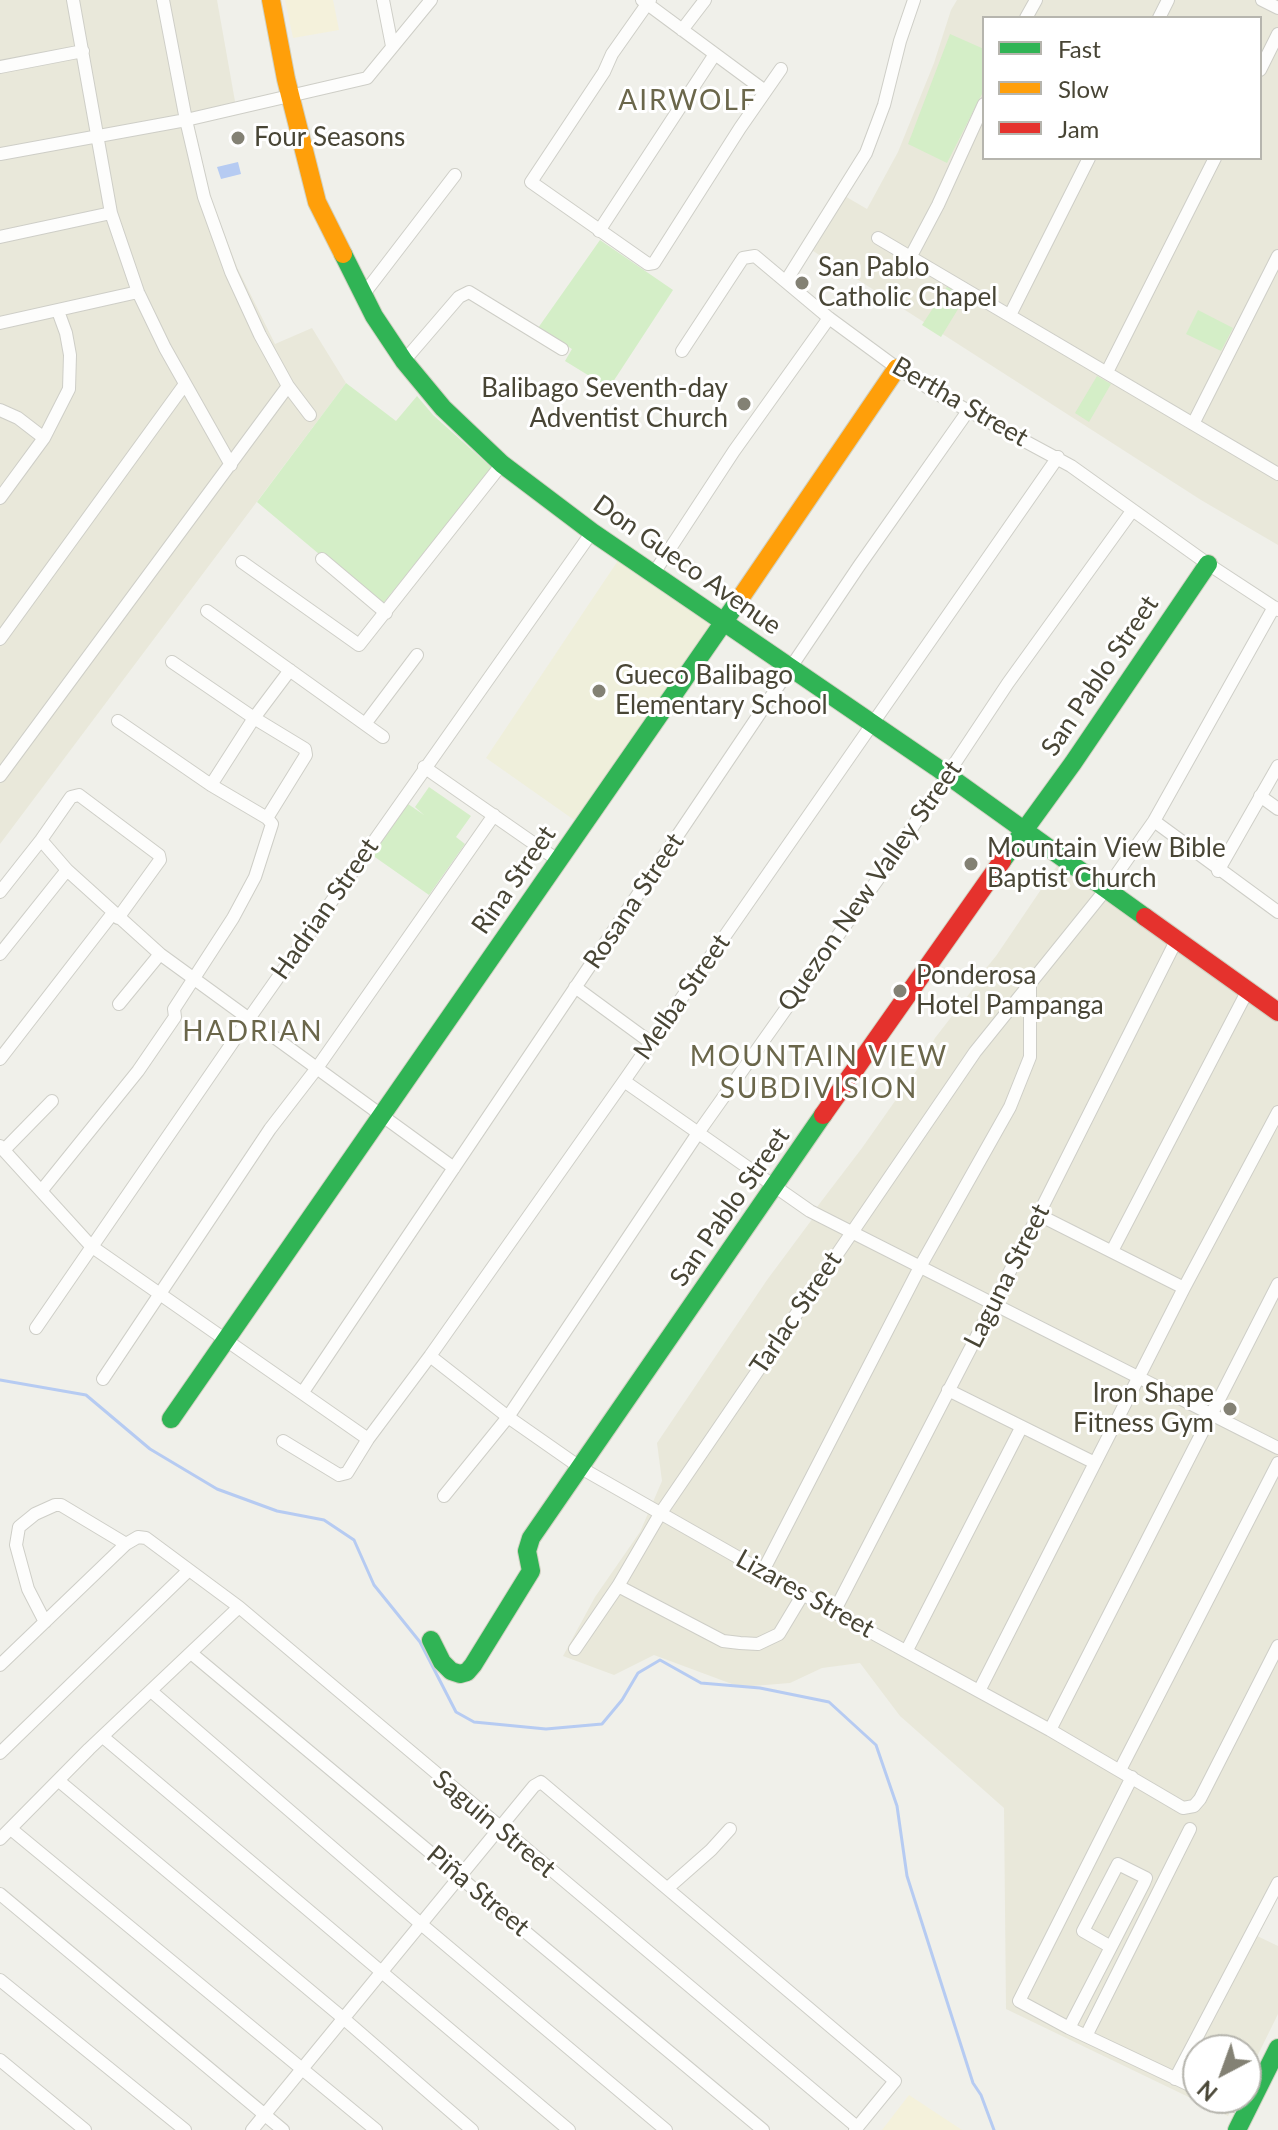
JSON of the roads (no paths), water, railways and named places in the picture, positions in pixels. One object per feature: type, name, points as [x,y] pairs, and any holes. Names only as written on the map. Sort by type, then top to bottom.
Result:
[{"type":"main road","name":"Don Gueco Avenue","points":[[271,0],[317,202],[363,295],[404,361],[443,408],[502,464],[592,532],[1026,830],[1278,1012]]},
{"type":"main road","name":"Rina Street","points":[[171,1419],[897,368]]},
{"type":"main road","name":"San Pablo Street","points":[[431,1640],[442,1662],[451,1671],[460,1674],[467,1672],[531,1571],[527,1551],[531,1538],[1208,564]]},
{"type":"main road","points":[[1262,2081],[1278,2048]]},
{"type":"street","points":[[73,0],[111,213],[138,292],[231,465]]},
{"type":"street","points":[[163,0],[204,197],[231,272],[260,335],[288,386],[310,415]]},
{"type":"street","points":[[383,0],[392,46]]},
{"type":"street","points":[[0,154],[186,120],[367,78],[431,0]]},
{"type":"street","points":[[682,30],[705,0]]},
{"type":"street","points":[[786,281],[866,153],[884,105],[914,0]]},
{"type":"street","points":[[1262,0],[1278,8]]},
{"type":"street","points":[[765,91],[646,1],[532,179],[534,185],[648,264],[654,263],[781,69]]},
{"type":"street","points":[[1262,66],[1278,34]]},
{"type":"street","points":[[0,51],[2,66],[83,51]]},
{"type":"street","points":[[599,231],[715,54]]},
{"type":"street","points":[[911,256],[982,108]]},
{"type":"street","points":[[1010,315],[1088,160]]},
{"type":"street","points":[[1107,372],[1214,160]]},
{"type":"street","points":[[363,295],[455,175]]},
{"type":"street","points":[[0,237],[111,213]]},
{"type":"street","points":[[878,238],[1278,473]]},
{"type":"street","name":"Bertha Street","points":[[682,351],[743,258],[755,256],[829,318],[897,368],[968,411],[1058,457],[1276,609]]},
{"type":"street","points":[[1193,424],[1278,256]]},
{"type":"street","points":[[0,323],[138,292]]},
{"type":"street","points":[[404,361],[459,297],[469,292],[562,349]]},
{"type":"street","points":[[0,498],[44,438],[69,389],[71,374],[66,333],[58,311]]},
{"type":"street","points":[[654,573],[734,451],[829,318]]},
{"type":"street","points":[[0,639],[185,384]]},
{"type":"street","points":[[0,776],[288,386]]},
{"type":"street","points":[[0,410],[18,418],[44,438]]},
{"type":"street","name":"Rosana Street","points":[[303,1392],[911,490],[968,411]]},
{"type":"street","name":"Melba Street","points":[[283,1441],[343,1476],[349,1472],[368,1439],[624,1081],[1058,457]]},
{"type":"street","points":[[242,562],[356,645],[362,643],[502,464]]},
{"type":"street","name":"Quezon New Valley Street","points":[[444,1496],[508,1417],[698,1133],[948,776],[1008,683],[1132,511]]},
{"type":"street","name":"Hadrian Street","points":[[36,1328],[424,767],[592,532]]},
{"type":"street","points":[[322,559],[386,613]]},
{"type":"street","name":"Tarlac Street","points":[[575,1649],[618,1586],[660,1514],[975,1052],[1107,888],[1154,821],[1276,609]]},
{"type":"street","points":[[207,611],[383,737]]},
{"type":"street","points":[[365,724],[417,655]]},
{"type":"street","points":[[172,662],[306,751],[267,818]]},
{"type":"street","points":[[211,785],[254,718],[290,670]]},
{"type":"street","points":[[42,1190],[138,1071],[175,1017],[174,1009],[233,918],[255,877],[272,824],[118,721]]},
{"type":"street","points":[[1218,871],[1278,766]]},
{"type":"street","points":[[424,767],[559,861]]},
{"type":"street","points":[[0,892],[71,797],[79,795],[159,855],[159,862],[0,1059]]},
{"type":"street","points":[[1260,796],[1278,809]]},
{"type":"street","points":[[103,1379],[270,1129],[317,1068],[494,815]]},
{"type":"street","points":[[1154,821],[1218,871],[1278,912]]},
{"type":"street","points":[[41,840],[115,916],[160,954],[454,1168]]},
{"type":"street","points":[[0,954],[67,870]]},
{"type":"street","name":"Laguna Street","points":[[834,1612],[1177,939]]},
{"type":"street","points":[[119,1004],[160,954]]},
{"type":"street","points":[[763,1571],[921,1265],[1010,1107],[1028,1067],[1030,986]]},
{"type":"street","points":[[575,987],[650,1042]]},
{"type":"street","points":[[1112,1251],[1248,990]]},
{"type":"street","points":[[624,1081],[775,1188],[850,1232],[921,1265],[1278,1448]]},
{"type":"street","points":[[52,1101],[3,1153],[42,1190],[91,1246],[368,1439]]},
{"type":"street","points":[[979,1691],[1184,1288],[1278,1112]]},
{"type":"street","points":[[1039,1215],[1184,1288]]},
{"type":"street","points":[[1050,1730],[1278,1284]]},
{"type":"street","name":"Lizares Street","points":[[430,1356],[508,1417],[581,1468],[1050,1730],[1179,1806],[1194,1806],[1200,1799],[1278,1646]]},
{"type":"street","points":[[948,1390],[1095,1463]]},
{"type":"street","points":[[907,1650],[1021,1428]]},
{"type":"street","points":[[1182,2082],[1019,2001],[1126,1773],[1278,1463]]},
{"type":"street","points":[[0,1665],[45,1622],[126,1544],[61,1505],[35,1514],[19,1527],[16,1545],[28,1589],[45,1622]]},
{"type":"street","name":"Saguin Street","points":[[126,1544],[138,1537],[146,1538],[239,1607],[856,2128]]},
{"type":"street","points":[[0,1753],[189,1570]]},
{"type":"street","points":[[618,1586],[723,1641],[758,1644],[779,1634],[803,1594]]},
{"type":"street","points":[[0,1839],[239,1607]]},
{"type":"street","name":"Piña Street","points":[[191,1653],[763,2130]]},
{"type":"street","points":[[151,1691],[666,2130]]},
{"type":"street","points":[[103,1737],[569,2130]]},
{"type":"street","points":[[59,1781],[472,2130]]},
{"type":"street","points":[[252,2130],[534,1786],[541,1782],[895,2081],[856,2128]]},
{"type":"street","points":[[11,1829],[376,2130]]},
{"type":"street","points":[[669,1887],[730,1829]]},
{"type":"street","points":[[1086,2036],[1190,1829]]},
{"type":"street","points":[[1069,2028],[1111,1947],[1146,1878],[1118,1864],[1083,1931],[1111,1947]]},
{"type":"street","points":[[1175,2079],[1278,1883]]},
{"type":"street","points":[[0,1894],[283,2130]]},
{"type":"street","points":[[0,1980],[185,2130]]},
{"type":"street","points":[[0,2060],[85,2130]]},
{"type":"water","points":[[238,162],[241,174],[221,179],[217,167]]},
{"type":"waterway","points":[[0,1380],[86,1395],[150,1449],[217,1489],[277,1511],[324,1520],[354,1540],[374,1585],[420,1642],[456,1712],[474,1722],[546,1729],[602,1724],[622,1700],[638,1673],[660,1660],[701,1683],[760,1688],[829,1702],[876,1745],[897,1806],[907,1876],[973,2083],[981,2095],[994,2130]]},
{"type":"place","name":"Four Seasons","points":[[238,138]]},
{"type":"place","name":"San Pablo Catholic Chapel","points":[[802,283]]},
{"type":"place","name":"Balibago Seventh-day Adventist Church","points":[[744,404]]},
{"type":"place","name":"Gueco Balibago Elementary School","points":[[599,691]]},
{"type":"place","name":"Mountain View Bible Baptist Church","points":[[971,864]]},
{"type":"place","name":"Ponderosa Hotel Pampanga","points":[[900,991]]},
{"type":"place","name":"Iron Shape Fitness Gym","points":[[1230,1409]]},
{"type":"district","name":"AIRWOLF","points":[[688,101]]},
{"type":"district","name":"HADRIAN","points":[[253,1032]]},
{"type":"district","name":"MOUNTAIN VIEW SUBDIVISION","points":[[819,1073]]}]
